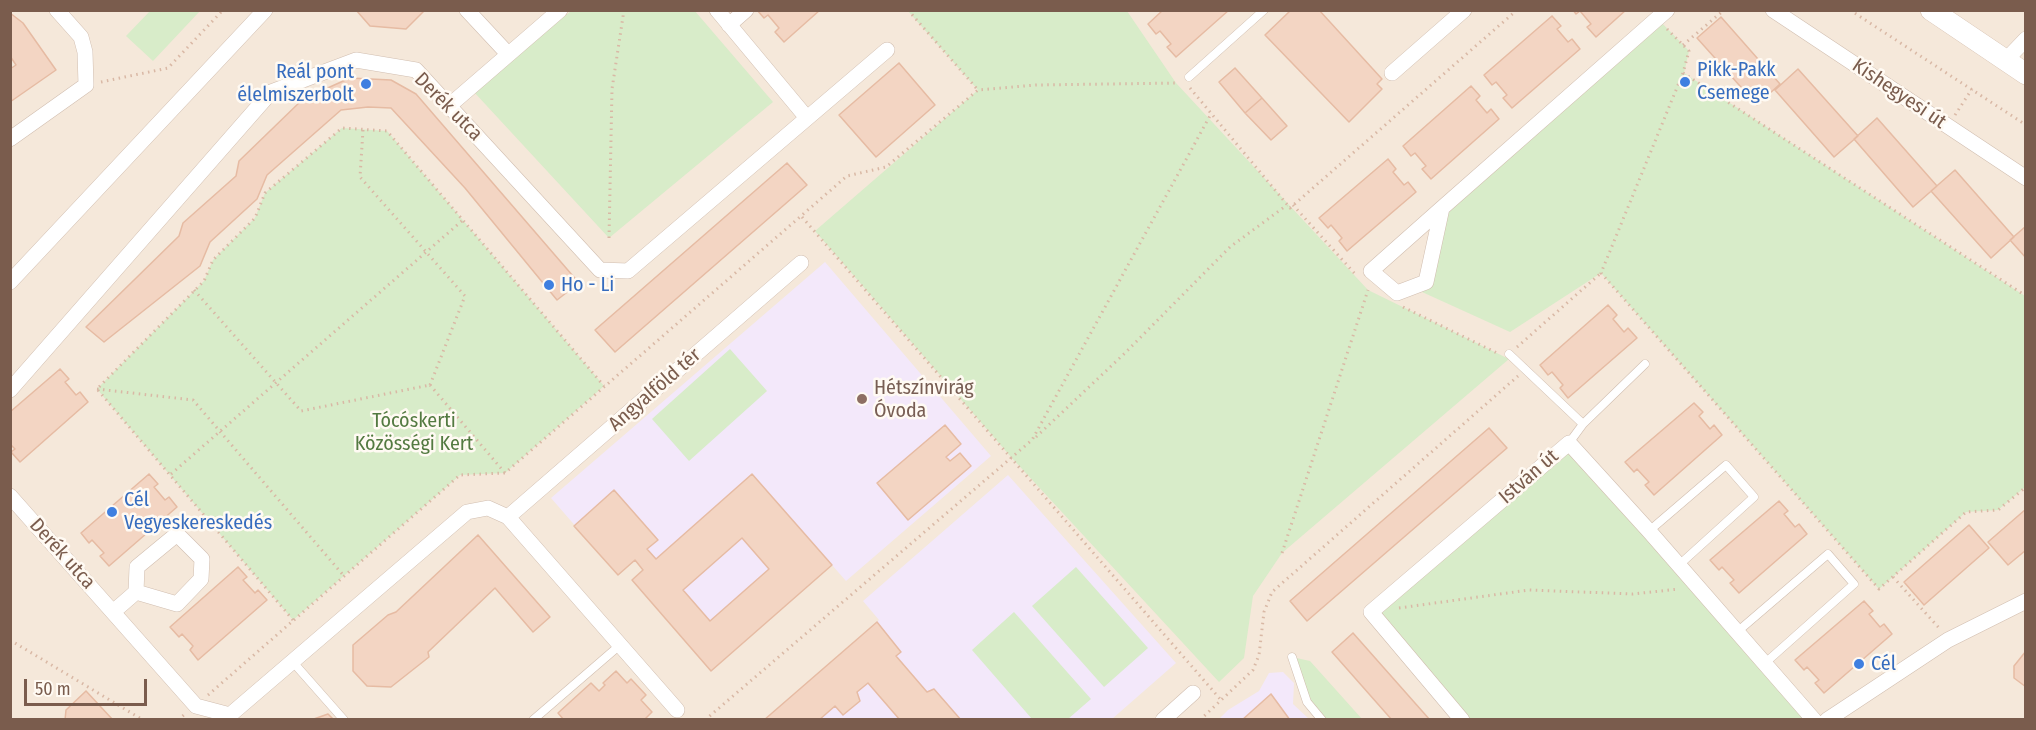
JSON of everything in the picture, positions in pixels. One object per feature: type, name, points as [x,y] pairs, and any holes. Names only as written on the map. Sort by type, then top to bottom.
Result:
[{"type":"street","points":[[10,139],[86,85],[85,52],[81,37],[57,10]]},
{"type":"street","points":[[10,282],[265,10]]},
{"type":"street","points":[[467,10],[508,54]]},
{"type":"street","points":[[450,105],[560,10]]},
{"type":"street","points":[[717,10],[807,118]]},
{"type":"street","points":[[729,25],[746,10]]},
{"type":"street","points":[[1392,73],[1464,10]]},
{"type":"street","name":"Kishegyesi út","points":[[1773,10],[2025,178]]},
{"type":"street","points":[[1931,10],[2025,74]]},
{"type":"street","points":[[1442,208],[1426,282],[1396,293],[1371,271],[1442,208],[1662,15]]},
{"type":"street","points":[[2006,60],[2025,39]]},
{"type":"street","name":"Derék utca","points":[[10,390],[271,92],[356,60],[416,70],[600,270],[628,271],[887,50]]},
{"type":"street","name":"Angyalföld tér","points":[[508,517],[801,263]]},
{"type":"street","name":"István út","points":[[1371,612],[1569,443],[1814,720]]},
{"type":"street","name":"Derék utca","points":[[10,496],[196,706]]},
{"type":"street","points":[[196,706],[230,715],[467,512],[488,508],[508,517],[677,710]]},
{"type":"street","points":[[113,612],[136,592],[137,567],[177,534],[202,559],[201,579],[177,604],[136,592]]},
{"type":"street","points":[[1827,720],[1948,640],[2025,601]]},
{"type":"street","points":[[1371,612],[1462,720]]},
{"type":"street","points":[[1163,720],[1193,693]]},
{"type":"lane","points":[[1189,77],[1264,10]]},
{"type":"lane","points":[[1509,357],[1582,424]]},
{"type":"lane","points":[[1569,443],[1582,424],[1645,363]]},
{"type":"lane","points":[[1649,531],[1726,465],[1754,497],[1679,565]]},
{"type":"lane","points":[[1737,632],[1828,554],[1854,584],[1764,664]]},
{"type":"lane","points":[[533,720],[620,645]]},
{"type":"lane","points":[[1292,657],[1307,702],[1322,720]]},
{"type":"lane","points":[[292,661],[344,720]]},
{"type":"path","points":[[86,85],[168,68],[223,10]]},
{"type":"path","points":[[609,238],[612,89],[624,10]]},
{"type":"path","points":[[908,10],[978,90]]},
{"type":"path","points":[[178,720],[460,475],[505,473],[847,176],[886,167],[978,90],[1036,85],[1185,82],[1290,208],[1517,10]]},
{"type":"path","points":[[1683,45],[1724,10]]},
{"type":"path","points":[[1850,10],[2025,125]]},
{"type":"path","points":[[1509,357],[1601,273],[1683,72],[1689,51],[1662,15]]},
{"type":"path","points":[[1683,72],[2025,296]]},
{"type":"path","points":[[1948,127],[1972,89]]},
{"type":"path","points":[[1032,440],[1211,113]]},
{"type":"path","points":[[97,388],[204,281],[213,260],[255,218],[265,193],[342,128],[387,131],[604,386]]},
{"type":"path","points":[[363,130],[360,177],[465,296],[430,385]]},
{"type":"path","points":[[705,720],[1032,440],[1125,353],[1230,247],[1258,229],[1287,205]]},
{"type":"path","points":[[1293,205],[1368,290],[1378,295]]},
{"type":"path","points":[[801,216],[1221,700]]},
{"type":"path","points":[[171,474],[463,220]]},
{"type":"path","points":[[1601,273],[1879,589],[1966,512],[1998,510],[2025,488]]},
{"type":"path","points":[[194,290],[301,411],[430,385]]},
{"type":"path","points":[[1282,553],[1368,290]]},
{"type":"path","points":[[1200,720],[1253,670],[1259,656],[1264,612],[1272,592],[1521,373],[1509,357],[1398,304]]},
{"type":"path","points":[[430,385],[505,473]]},
{"type":"path","points":[[97,388],[193,400],[344,576]]},
{"type":"path","points":[[97,388],[293,620]]},
{"type":"path","points":[[1893,577],[1948,640]]},
{"type":"path","points":[[1371,612],[1529,590],[1633,594],[1698,588]]},
{"type":"path","points":[[10,640],[143,720]]},
{"type":"shaded area","points":[[11,11],[2025,11],[2025,719],[11,719]]},
{"type":"shaded area","points":[[825,262],[991,456],[846,581],[832,565],[711,671],[632,580],[643,570],[635,560],[618,575],[551,498]]},
{"type":"shaded area","points":[[1008,475],[1176,663],[1112,719],[764,720],[879,620],[863,601]]},
{"type":"shaded area","points":[[1283,672],[1294,683],[1293,704],[1309,719],[1218,720],[1228,710],[1259,691],[1269,673]]},
{"type":"green space","points":[[151,10],[200,11],[153,61],[126,36]]},
{"type":"green space","points":[[694,10],[773,102],[609,238],[474,92],[571,11]]},
{"type":"green space","points":[[908,11],[1127,11],[1176,83],[1368,290],[1509,359],[1282,553],[1253,596],[1244,658],[1219,682],[1011,457],[815,231],[978,90]]},
{"type":"green space","points":[[1658,19],[1689,51],[1684,73],[2025,296],[2025,487],[1998,510],[1966,512],[1879,589],[1601,273],[1510,332],[1411,287],[1426,281],[1442,208]]},
{"type":"green space","name":"Tócóskerti Közösségi Kert","points":[[342,128],[387,131],[604,386],[505,473],[460,475],[293,620],[97,389],[204,281],[213,260],[255,218],[265,193]]},
{"type":"green space","points":[[730,349],[767,391],[689,461],[652,419]]},
{"type":"green space","points":[[1569,443],[1814,719],[1462,719],[1371,612]]},
{"type":"green space","points":[[1076,567],[1148,648],[1104,687],[1032,606]]},
{"type":"green space","points":[[1014,612],[1091,699],[1068,719],[1032,719],[972,650]]},
{"type":"green space","points":[[1292,657],[1310,661],[1362,719],[1322,719],[1307,702]]},
{"type":"building","points":[[356,10],[425,10],[406,29],[370,26]]},
{"type":"building","points":[[757,10],[820,10],[784,42],[775,32],[779,28],[768,15],[764,18]]},
{"type":"building","points":[[1163,10],[1229,10],[1176,57],[1167,47],[1171,44],[1160,31],[1156,34],[1148,24]]},
{"type":"building","points":[[1291,10],[1319,10],[1382,79],[1377,84],[1382,89],[1349,122],[1265,35]]},
{"type":"building","points":[[1573,10],[1626,10],[1596,37],[1587,27],[1591,24],[1580,11],[1576,14]]},
{"type":"building","points":[[10,13],[23,23],[56,70],[10,102],[10,69],[16,65],[10,56]]},
{"type":"building","points":[[1552,16],[1561,26],[1557,29],[1568,42],[1572,39],[1580,49],[1512,108],[1503,98],[1507,95],[1496,82],[1492,85],[1484,75]]},
{"type":"building","points":[[1721,17],[1780,84],[1757,105],[1697,38]]},
{"type":"building","points":[[899,63],[935,105],[876,157],[839,115]]},
{"type":"building","points":[[1235,68],[1262,98],[1245,113],[1219,82]]},
{"type":"building","points":[[1798,69],[1858,136],[1834,157],[1775,90]]},
{"type":"building","points":[[350,78],[391,80],[416,94],[579,283],[557,300],[465,188],[391,108],[368,107],[341,110],[267,175],[257,199],[210,242],[200,266],[104,342],[86,327],[179,236],[183,223],[236,176],[239,161],[303,99]]},
{"type":"building","points":[[1471,86],[1480,96],[1476,100],[1487,113],[1491,109],[1499,119],[1431,179],[1422,169],[1426,166],[1415,153],[1411,156],[1403,146]]},
{"type":"building","points":[[1262,98],[1287,126],[1271,140],[1245,113]]},
{"type":"building","points":[[1877,118],[1937,186],[1913,207],[1854,139]]},
{"type":"building","points":[[1388,159],[1396,169],[1393,172],[1404,185],[1408,182],[1416,192],[1347,251],[1339,241],[1342,238],[1331,225],[1328,228],[1319,218]]},
{"type":"building","points":[[787,163],[807,185],[615,352],[595,330]]},
{"type":"building","points":[[1955,170],[2014,237],[1991,258],[1931,191]]},
{"type":"building","points":[[2026,226],[2026,258],[2010,240]]},
{"type":"building","points":[[1608,305],[1617,315],[1613,319],[1624,332],[1628,328],[1637,338],[1568,398],[1560,388],[1563,385],[1552,372],[1548,375],[1540,365]]},
{"type":"building","points":[[60,369],[69,379],[65,382],[76,395],[80,392],[88,402],[20,462],[11,452],[15,449],[10,444],[10,412]]},
{"type":"building","points":[[1694,403],[1703,412],[1699,416],[1710,429],[1714,425],[1722,435],[1654,495],[1645,485],[1649,482],[1637,469],[1634,472],[1625,462]]},
{"type":"building","name":"Hétszínvirág Óvoda","points":[[945,425],[961,444],[946,457],[950,461],[960,453],[971,466],[908,520],[877,483]]},
{"type":"building","points":[[1489,428],[1507,448],[1307,621],[1290,601]]},
{"type":"building","points":[[149,474],[158,484],[154,487],[165,500],[169,497],[177,507],[109,566],[100,556],[104,553],[92,540],[89,543],[81,533]]},
{"type":"building","points":[[752,474],[832,565],[711,671],[632,580],[643,570],[635,560],[618,575],[574,526],[614,490],[658,540],[647,549],[656,559]],"holes":[[[742,538],[769,569],[710,621],[683,590]]]},
{"type":"building","points":[[1779,501],[1788,511],[1784,514],[1795,527],[1799,524],[1807,534],[1739,593],[1730,583],[1734,580],[1722,567],[1719,570],[1710,560]]},
{"type":"building","points":[[2026,509],[2026,550],[2008,565],[1988,542]]},
{"type":"building","points":[[1969,525],[1989,548],[1924,605],[1904,582]]},
{"type":"building","points":[[478,535],[550,617],[533,632],[495,588],[428,652],[429,657],[391,687],[367,686],[353,671],[353,645],[388,615],[396,612]]},
{"type":"building","points":[[238,567],[247,577],[243,580],[255,593],[258,590],[267,600],[198,660],[190,650],[193,646],[182,634],[179,637],[170,627]]},
{"type":"building","points":[[1864,601],[1873,611],[1869,614],[1880,627],[1884,624],[1892,634],[1824,693],[1815,683],[1819,680],[1807,667],[1804,670],[1795,660]]},
{"type":"building","points":[[877,622],[901,652],[896,656],[927,692],[934,689],[961,720],[900,720],[868,683],[857,692],[860,701],[843,715],[835,706],[819,720],[764,720]]},
{"type":"building","points":[[1353,633],[1430,720],[1392,720],[1332,652]]},
{"type":"building","points":[[2026,651],[2026,687],[2014,678],[2014,666]]},
{"type":"building","points":[[616,671],[627,683],[631,679],[646,695],[641,700],[652,712],[644,720],[564,720],[558,713],[591,683],[599,691],[605,685],[603,683]]},
{"type":"building","points":[[86,691],[113,720],[65,720],[66,710]]},
{"type":"building","points":[[1271,694],[1290,720],[1242,720]]},
{"type":"building","points":[[328,714],[334,720],[311,720]]},
{"type":"place","name":"Pikk-Pakk Csemege","points":[[1685,82]]},
{"type":"place","name":"Reál pont élelmiszerbolt","points":[[366,84]]},
{"type":"place","name":"Ho - Li","points":[[549,285]]},
{"type":"place","name":"Hétszínvirág Óvoda","points":[[862,399]]},
{"type":"place","name":"Cél Vegyeskereskedés","points":[[112,512]]},
{"type":"place","name":"Cél","points":[[1859,664]]}]
